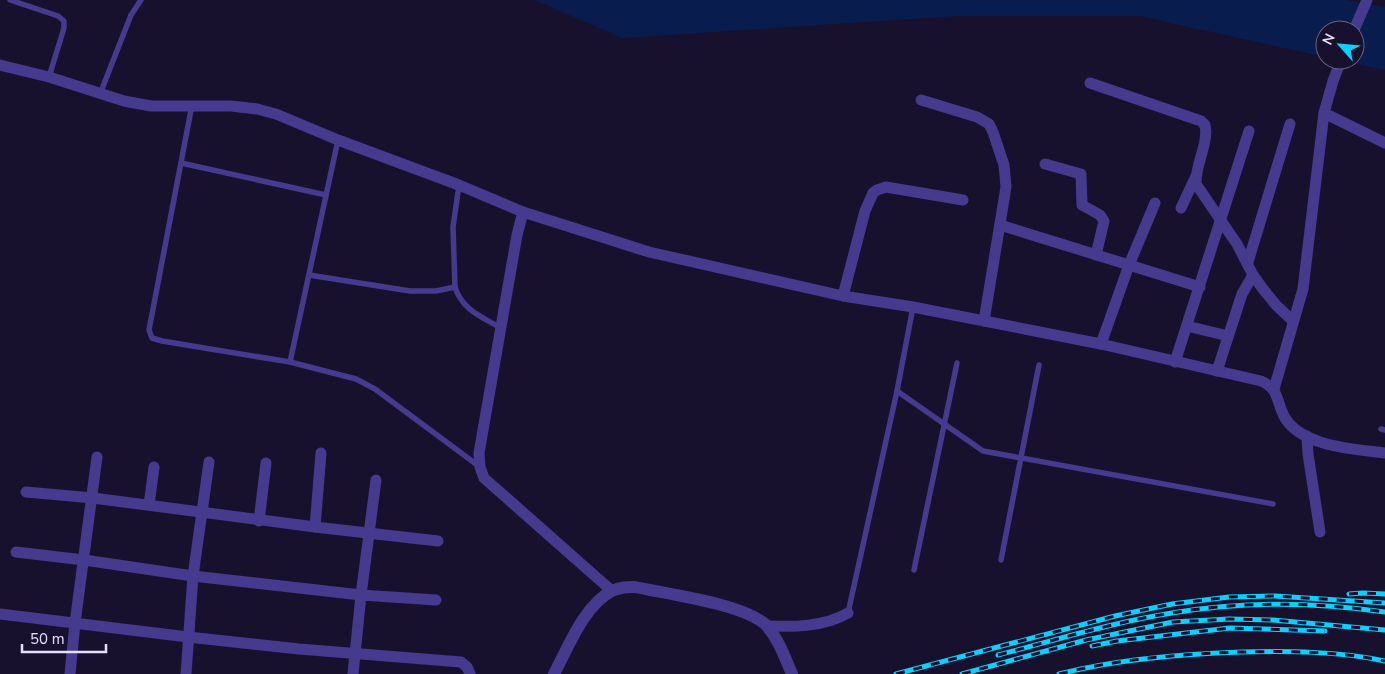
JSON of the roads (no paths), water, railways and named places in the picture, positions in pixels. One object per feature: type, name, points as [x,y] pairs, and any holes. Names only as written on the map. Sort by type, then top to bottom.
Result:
[{"type":"street","points":[[1358,20],[1367,0]]},
{"type":"street","points":[[0,65],[49,77],[124,101],[151,106],[231,106],[257,109],[276,114],[523,212],[649,252],[843,296],[913,307],[1101,344],[1261,381],[1274,389]]},
{"type":"street","points":[[1337,70],[1324,113],[1303,289],[1274,389],[1286,420],[1307,436],[1319,442],[1385,453]]},
{"type":"street","points":[[1090,83],[1201,121],[1205,125],[1206,133],[1196,176],[1181,208]]},
{"type":"street","points":[[921,100],[977,117],[989,124],[994,132],[1004,165],[1006,187],[984,321]]},
{"type":"street","points":[[1324,113],[1385,143]]},
{"type":"street","points":[[1248,262],[1290,124]]},
{"type":"street","points":[[1175,362],[1249,132]]},
{"type":"street","points":[[1045,164],[1081,174],[1082,205],[1100,215],[1104,221],[1096,255]]},
{"type":"street","points":[[1196,176],[1196,184],[1199,191],[1248,262],[1253,275],[1276,305],[1293,321]]},
{"type":"street","points":[[843,296],[865,211],[873,193],[886,187],[963,200]]},
{"type":"street","points":[[1101,344],[1129,265],[1155,203]]},
{"type":"street","points":[[523,212],[517,234],[479,453],[480,467],[484,478],[612,591]]},
{"type":"street","points":[[1000,225],[1200,288]]},
{"type":"street","points":[[1217,371],[1242,294],[1253,275]]},
{"type":"street","points":[[1187,326],[1228,336]]},
{"type":"street","points":[[1307,436],[1320,532]]},
{"type":"street","points":[[315,528],[321,453]]},
{"type":"street","points":[[70,674],[97,458]]},
{"type":"street","points":[[186,674],[192,576],[209,462]]},
{"type":"street","points":[[258,520],[266,463]]},
{"type":"street","points":[[149,505],[154,467]]},
{"type":"street","points":[[353,674],[376,480]]},
{"type":"street","points":[[26,492],[93,498],[202,514],[438,541]]},
{"type":"street","points":[[16,552],[192,576],[361,595],[436,600]]},
{"type":"street","points":[[554,674],[590,610],[612,591],[621,588],[635,588],[723,606],[744,612],[756,618],[767,626],[783,652],[792,674]]},
{"type":"street","points":[[767,626],[798,627],[836,620],[848,613]]},
{"type":"street","points":[[0,614],[299,649],[461,662],[467,667],[470,674]]},
{"type":"lane","points":[[10,0],[58,16],[64,21],[64,28],[49,77]]},
{"type":"lane","points":[[100,94],[131,15],[141,0]]},
{"type":"lane","points":[[192,105],[149,330],[152,338],[162,342],[290,362],[356,379],[366,383],[480,467]]},
{"type":"lane","points":[[290,362],[338,140]]},
{"type":"lane","points":[[181,163],[326,195]]},
{"type":"lane","points":[[459,185],[453,227],[458,296],[471,311],[501,328]]},
{"type":"lane","points":[[309,275],[410,291],[436,291],[456,287]]},
{"type":"lane","points":[[848,613],[897,391],[913,307]]},
{"type":"lane","points":[[914,570],[957,363]]},
{"type":"lane","points":[[1001,560],[1039,365]]},
{"type":"lane","points":[[897,391],[983,451],[1273,504]]},
{"type":"water","points":[[535,0],[1345,0],[1385,7],[1385,70],[1365,66],[1365,20],[1315,20],[1315,55],[1139,16],[958,16],[622,38]]},
{"type":"railway","points":[[1349,594],[1385,594]]},
{"type":"railway","points":[[896,674],[1115,616],[1172,604],[1229,597],[1275,596],[1385,603]]},
{"type":"railway","points":[[998,655],[1128,621],[1198,609],[1278,604],[1332,606],[1385,612]]},
{"type":"railway","points":[[962,674],[1086,640],[1173,622],[1229,619],[1273,620],[1385,630]]},
{"type":"railway","points":[[1092,646],[1117,641],[1230,628],[1325,631]]},
{"type":"railway","points":[[1059,674],[1126,661],[1241,652],[1313,652],[1385,661]]}]
